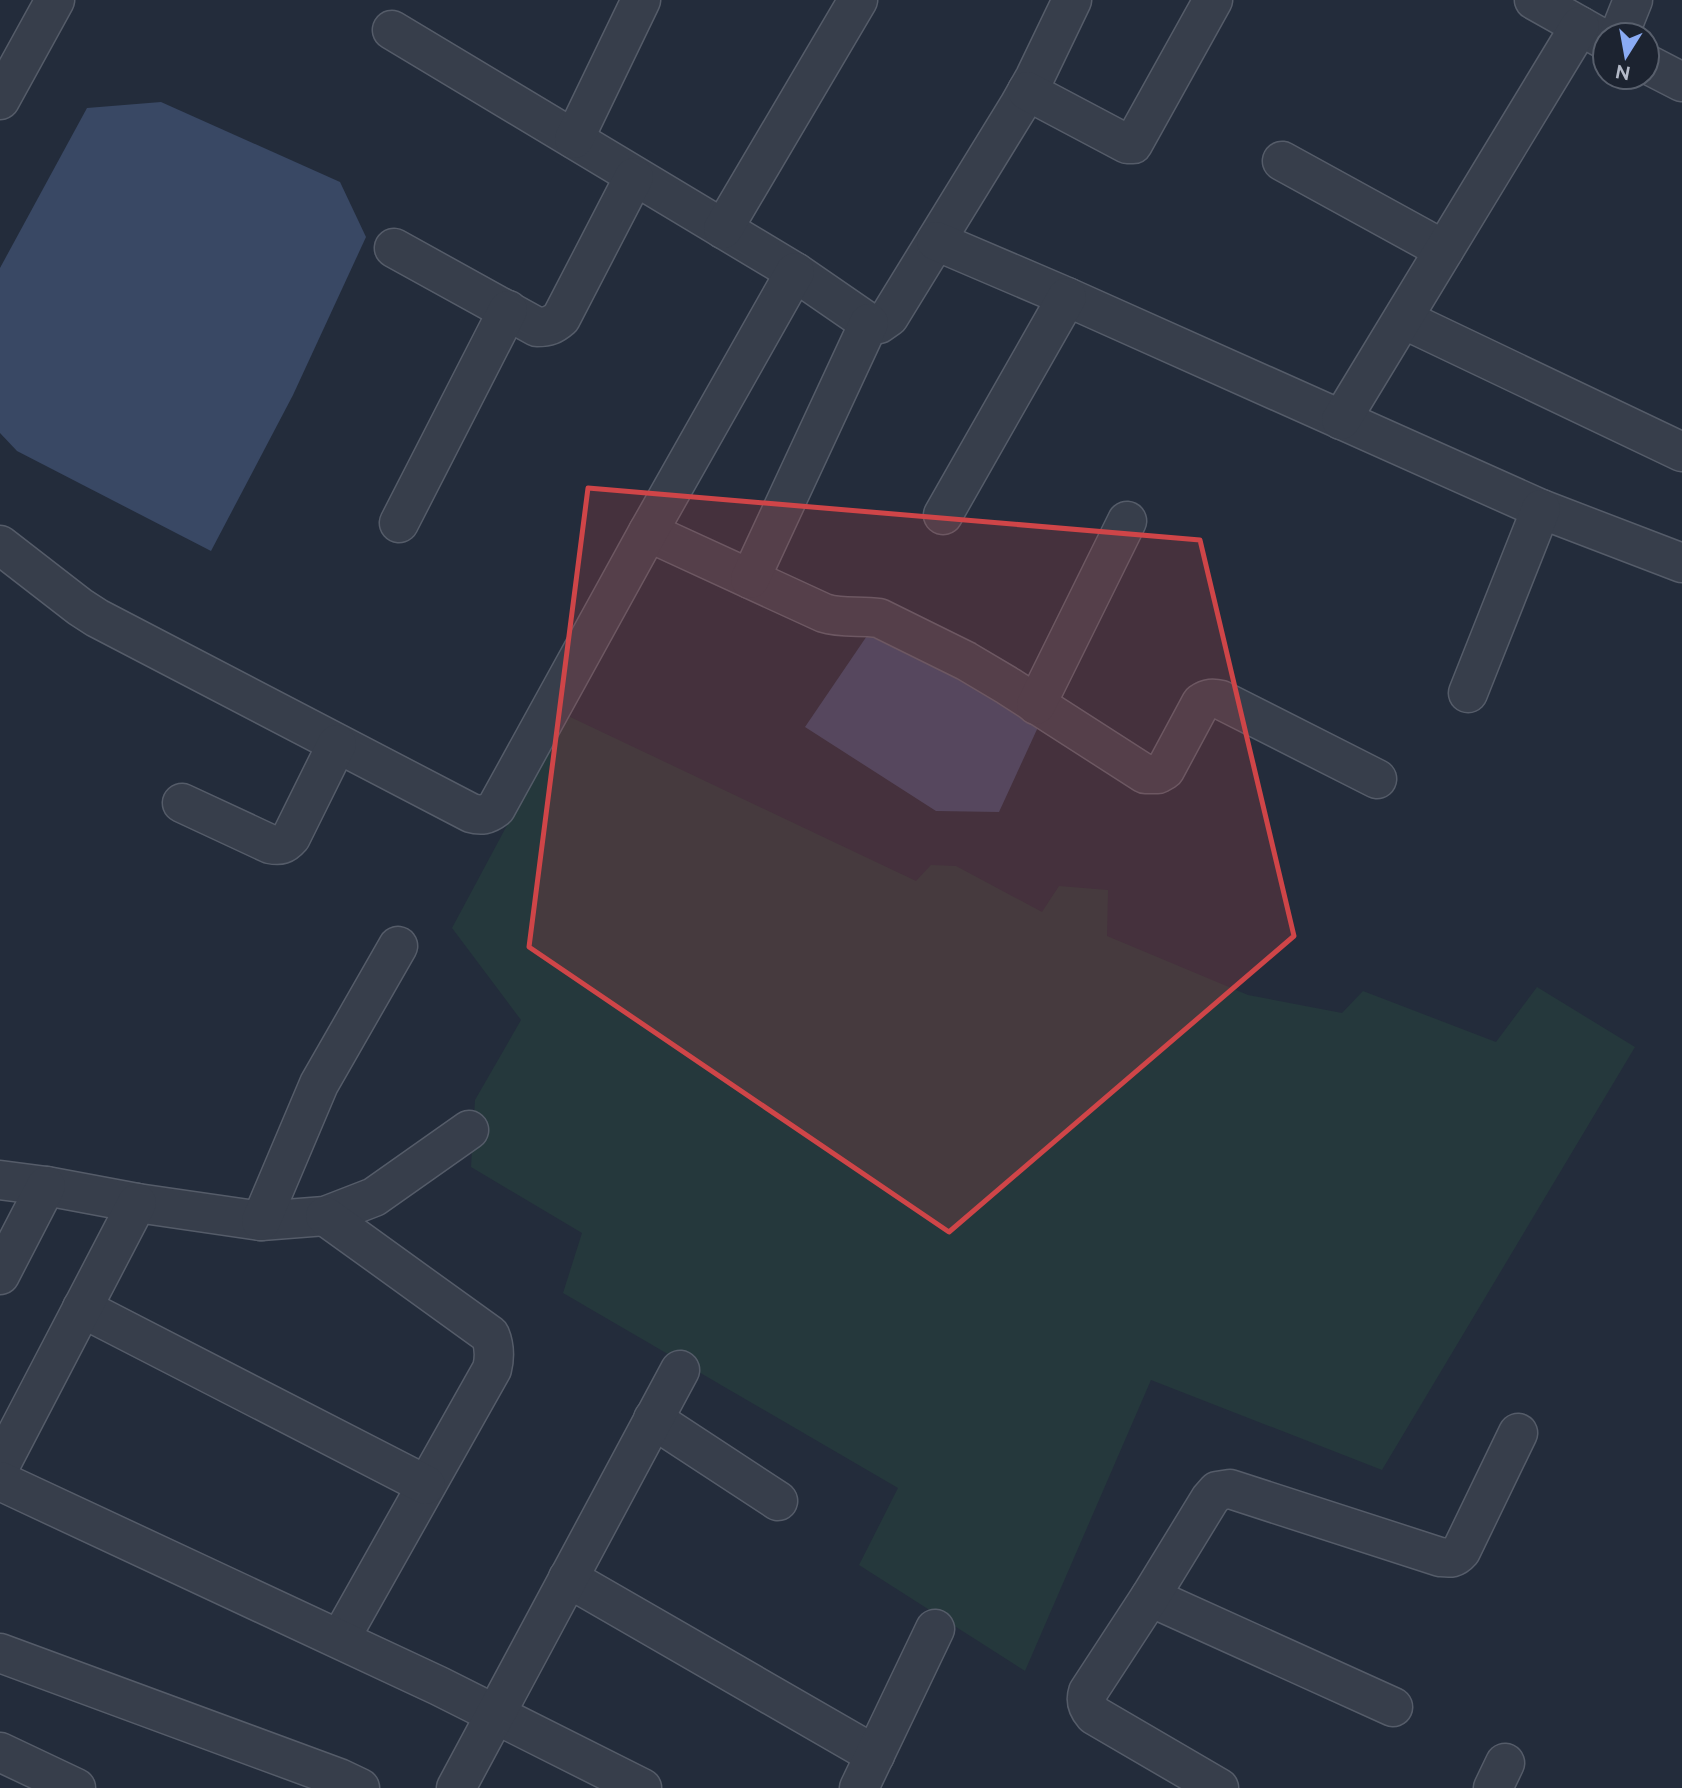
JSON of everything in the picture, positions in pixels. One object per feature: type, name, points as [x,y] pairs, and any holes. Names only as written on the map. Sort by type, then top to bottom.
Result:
[{"type":"street","points":[[0,100],[13,47],[55,0]]},
{"type":"street","points":[[574,139],[641,0]]},
{"type":"street","points":[[723,229],[858,0]]},
{"type":"street","points":[[392,30],[795,272],[869,323],[879,324],[889,317],[1027,91],[1072,0]]},
{"type":"street","points":[[1027,91],[1128,144],[1133,144],[1213,0]]},
{"type":"street","points":[[1534,0],[1591,32]]},
{"type":"street","points":[[1625,21],[1633,0]]},
{"type":"street","points":[[1341,420],[1444,250],[1591,34]]},
{"type":"street","points":[[1661,71],[1682,82]]},
{"type":"street","points":[[1282,161],[1444,250]]},
{"type":"street","points":[[394,248],[537,327],[553,325],[561,318],[634,177]]},
{"type":"street","points":[[936,241],[1541,509],[1682,562]]},
{"type":"street","points":[[0,545],[97,618],[471,813],[489,813],[496,808],[795,272]]},
{"type":"street","points":[[943,515],[1067,298]]},
{"type":"street","points":[[399,523],[508,310]]},
{"type":"street","points":[[1403,318],[1682,452]]},
{"type":"street","points":[[750,579],[869,323]]},
{"type":"street","points":[[1468,693],[1541,509]]},
{"type":"street","points":[[1036,705],[1127,521]]},
{"type":"street","points":[[648,532],[824,614],[847,618],[879,618],[1008,686],[1139,772],[1158,774],[1165,770],[1201,703],[1207,699],[1221,700],[1377,779]]},
{"type":"street","points":[[183,803],[270,844],[285,844],[337,744]]},
{"type":"street","points":[[261,1221],[319,1084],[398,946]]},
{"type":"street","points":[[0,1180],[261,1221],[325,1216],[374,1197],[470,1130]]},
{"type":"street","points":[[0,1275],[46,1186]]},
{"type":"street","points":[[0,1466],[137,1203]]},
{"type":"street","points":[[325,1216],[490,1335],[494,1343],[492,1369],[340,1639]]},
{"type":"street","points":[[82,1308],[426,1485]]},
{"type":"street","points":[[456,1788],[680,1370]]},
{"type":"street","points":[[653,1419],[778,1501]]},
{"type":"street","points":[[1219,1788],[1094,1716],[1089,1710],[1086,1697],[1210,1499],[1217,1491],[1230,1489],[1451,1559],[1461,1551],[1518,1433]]},
{"type":"street","points":[[0,1481],[340,1639],[642,1788]]},
{"type":"street","points":[[568,1578],[867,1771],[935,1629]]},
{"type":"street","points":[[1150,1597],[1393,1707]]},
{"type":"street","points":[[0,1653],[360,1788]]},
{"type":"street","points":[[0,1752],[76,1788]]},
{"type":"highlighted area","points":[[588,488],[1200,540],[1294,936],[949,1232],[529,947]]},
{"type":"green space","points":[[566,715],[916,881],[931,865],[956,866],[1042,912],[1059,886],[1108,890],[1107,936],[1248,995],[1342,1013],[1363,991],[1496,1042],[1537,987],[1635,1047],[1382,1470],[1151,1380],[1025,1671],[859,1565],[898,1488],[563,1293],[582,1233],[471,1167],[475,1100],[521,1020],[452,928]]},
{"type":"water","points":[[161,102],[340,182],[366,237],[293,395],[211,551],[17,451],[0,433],[0,268],[87,108]]},
{"type":"water","points":[[875,624],[1039,725],[999,812],[936,811],[805,727]]}]
